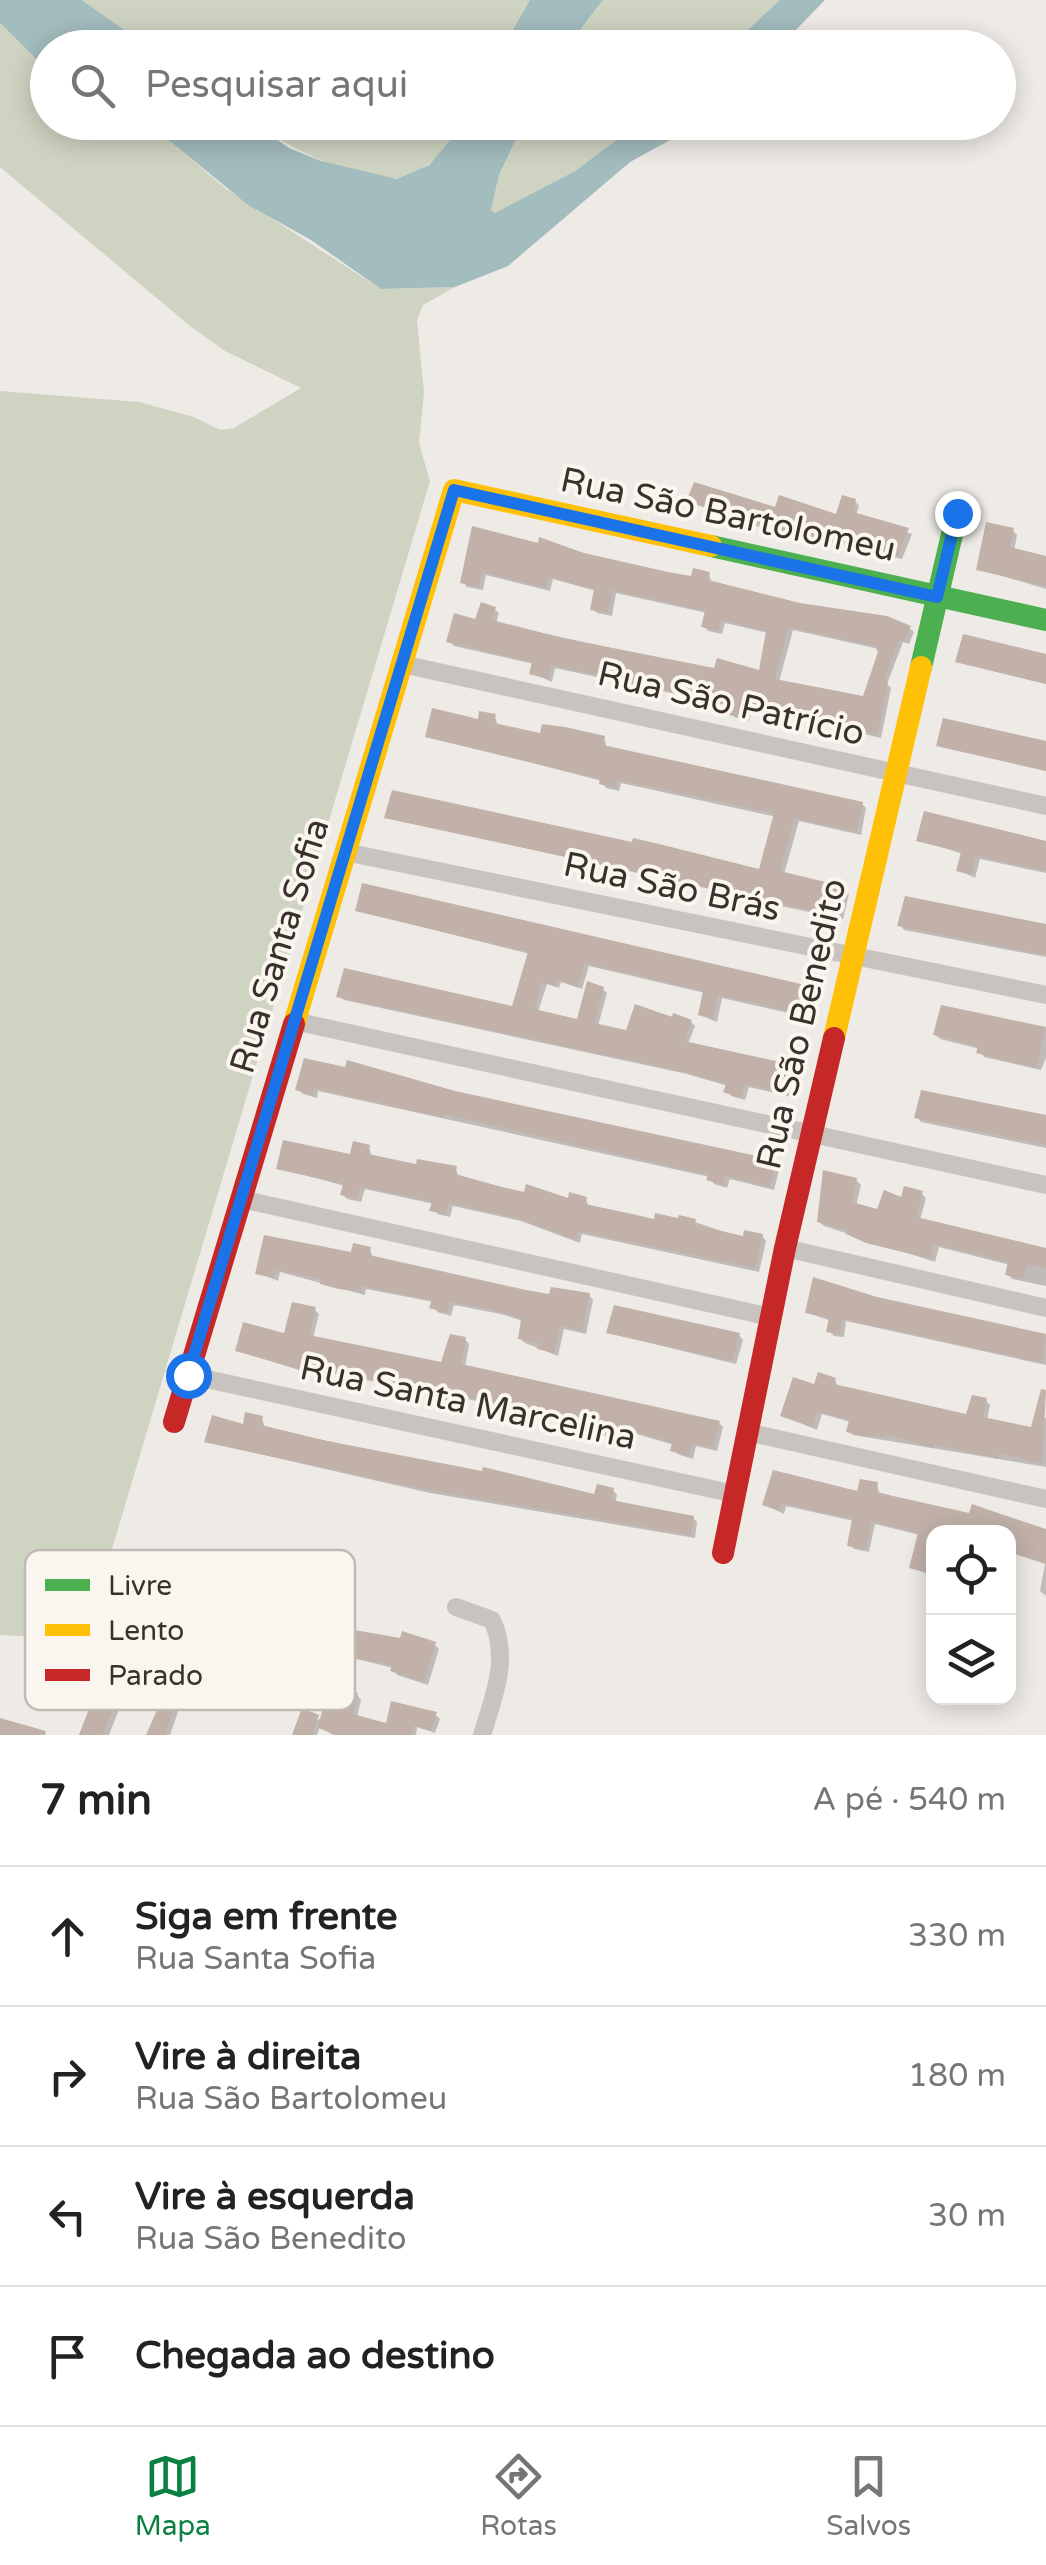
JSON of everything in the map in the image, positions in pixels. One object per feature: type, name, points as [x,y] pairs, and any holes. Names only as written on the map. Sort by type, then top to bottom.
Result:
[{"type":"street","name":"Rua São Bartolomeu","points":[[454,490],[1046,620]]},
{"type":"street","name":"Rua Santa Sofia","points":[[174,1422],[454,490]]},
{"type":"street","name":"Rua São Benedito","points":[[722,1553],[786,1248],[957,513]]},
{"type":"street","name":"Rua São Patrício","points":[[402,664],[1046,806]]},
{"type":"street","name":"Rua São Brás","points":[[345,852],[1046,995]]},
{"type":"street","points":[[294,1021],[1046,1184]]},
{"type":"street","points":[[240,1199],[771,1317]]},
{"type":"street","points":[[786,1248],[1046,1308]]},
{"type":"street","name":"Rua Santa Marcelina","points":[[188,1375],[734,1494]]},
{"type":"street","points":[[747,1432],[1046,1498]]},
{"type":"street","points":[[456,1607],[492,1620],[502,1640],[499,1676],[482,1735]]},
{"type":"green space","points":[[82,0],[530,0],[513,30],[124,30]]},
{"type":"green space","points":[[603,0],[780,0],[747,30],[580,30]]},
{"type":"green space","points":[[0,23],[30,53],[30,140],[168,140],[226,189],[381,289],[455,287],[423,305],[417,320],[424,393],[419,443],[430,481],[112,1550],[25,1550],[25,1636],[0,1635],[0,391],[139,402],[194,417],[220,430],[234,428],[301,388],[225,351],[190,326],[0,167]]},
{"type":"green space","points":[[280,140],[451,140],[425,167],[391,179],[350,171]]},
{"type":"green space","points":[[516,140],[616,140],[575,171],[495,214],[491,210],[499,175]]},
{"type":"water","points":[[0,0],[82,0],[124,30],[30,30],[30,53],[0,23]]},
{"type":"water","points":[[530,0],[603,0],[580,30],[513,30]]},
{"type":"water","points":[[780,0],[825,0],[796,30],[747,30]]},
{"type":"water","points":[[168,140],[277,140],[321,161],[397,179],[429,165],[450,140],[516,140],[499,175],[491,210],[495,213],[575,171],[616,140],[670,140],[630,162],[508,266],[455,287],[381,289],[311,240],[248,205]]},
{"type":"building","points":[[694,482],[775,507],[779,495],[836,514],[842,495],[856,499],[853,512],[909,528],[898,556],[819,540],[686,502]]},
{"type":"building","points":[[986,522],[1014,528],[1010,547],[1046,556],[1046,586],[976,570]]},
{"type":"building","points":[[472,526],[538,543],[539,537],[584,553],[668,572],[691,576],[693,568],[710,572],[708,580],[800,603],[887,616],[911,626],[904,642],[899,640],[884,680],[888,681],[877,735],[749,704],[745,719],[726,714],[729,704],[551,665],[548,679],[529,674],[532,662],[446,642],[454,613],[475,619],[481,602],[496,607],[492,620],[714,668],[717,658],[759,670],[766,631],[721,620],[718,631],[701,627],[705,611],[612,590],[608,613],[590,610],[594,589],[549,577],[546,588],[482,572],[479,587],[460,583]],"holes":[[[788,627],[875,646],[878,652],[863,696],[775,679]]]},
{"type":"building","points":[[963,634],[1046,654],[1046,684],[955,662]]},
{"type":"building","points":[[432,708],[478,719],[479,711],[496,714],[494,723],[540,733],[542,724],[565,727],[605,736],[603,745],[863,802],[857,832],[794,818],[780,871],[846,887],[839,916],[772,902],[769,915],[751,911],[753,901],[707,887],[384,818],[392,790],[632,842],[633,838],[759,869],[774,813],[617,780],[615,788],[599,784],[600,779],[425,737]]},
{"type":"building","points":[[943,718],[1046,741],[1046,771],[936,746]]},
{"type":"building","points":[[924,811],[1046,841],[1046,871],[976,856],[971,875],[956,871],[961,852],[916,841]]},
{"type":"building","points":[[362,883],[814,987],[807,1015],[718,995],[713,1019],[698,1015],[703,991],[585,963],[577,987],[557,979],[555,986],[542,982],[534,1009],[577,1019],[587,981],[604,987],[594,1023],[626,1030],[635,1004],[672,1017],[673,1013],[692,1020],[684,1041],[794,1065],[789,1094],[745,1084],[740,1098],[723,1092],[726,1084],[680,1071],[336,997],[344,968],[512,1006],[528,952],[355,911]]},
{"type":"building","points":[[905,896],[1046,924],[1046,955],[897,926]]},
{"type":"building","points":[[941,1005],[1046,1027],[1036,1068],[976,1053],[978,1046],[933,1035]]},
{"type":"building","points":[[304,1058],[345,1067],[347,1060],[455,1091],[776,1160],[770,1187],[726,1176],[723,1185],[706,1180],[708,1175],[444,1114],[443,1118],[314,1088],[312,1095],[295,1090]]},
{"type":"building","points":[[921,1090],[1046,1115],[1046,1145],[914,1118]]},
{"type":"building","points":[[283,1140],[350,1154],[353,1141],[370,1145],[368,1154],[416,1164],[417,1159],[457,1166],[455,1174],[524,1192],[526,1184],[568,1198],[569,1192],[587,1197],[585,1204],[654,1219],[655,1213],[678,1218],[679,1215],[696,1219],[695,1225],[743,1236],[744,1230],[763,1234],[755,1268],[578,1231],[576,1240],[514,1217],[449,1203],[446,1214],[429,1211],[432,1202],[360,1186],[357,1199],[340,1195],[343,1184],[276,1169]]},
{"type":"building","points":[[823,1170],[857,1178],[852,1202],[877,1209],[884,1190],[901,1197],[904,1186],[923,1191],[916,1217],[1046,1248],[1046,1268],[1027,1264],[1023,1279],[1005,1275],[1008,1262],[934,1244],[931,1259],[866,1243],[846,1234],[847,1230],[817,1222]]},
{"type":"building","points":[[264,1235],[351,1252],[353,1243],[371,1247],[369,1255],[526,1290],[549,1294],[551,1287],[590,1293],[582,1331],[560,1326],[554,1353],[537,1349],[539,1343],[518,1339],[521,1319],[494,1310],[450,1302],[447,1313],[429,1308],[432,1300],[362,1286],[361,1292],[339,1289],[320,1284],[321,1279],[276,1270],[274,1278],[255,1274]]},
{"type":"building","points":[[813,1277],[877,1297],[1046,1334],[1043,1363],[842,1319],[840,1334],[826,1332],[829,1318],[805,1313]]},
{"type":"building","points":[[292,1302],[316,1307],[309,1335],[441,1362],[450,1334],[466,1337],[461,1364],[720,1421],[713,1448],[692,1443],[689,1456],[670,1451],[672,1443],[626,1429],[604,1424],[602,1433],[538,1411],[453,1394],[450,1405],[433,1402],[435,1392],[315,1368],[314,1373],[235,1351],[243,1322],[284,1333]]},
{"type":"building","points":[[614,1305],[740,1333],[732,1361],[606,1333]]},
{"type":"building","points":[[818,1372],[836,1378],[834,1384],[966,1414],[972,1395],[987,1398],[983,1417],[1031,1427],[1041,1389],[1046,1390],[1042,1464],[999,1453],[998,1459],[934,1444],[933,1448],[891,1436],[866,1437],[846,1432],[849,1420],[817,1411],[812,1427],[780,1416],[793,1377],[814,1384]]},
{"type":"building","points":[[245,1412],[263,1416],[261,1425],[327,1441],[482,1471],[483,1467],[594,1494],[597,1484],[614,1488],[611,1500],[694,1516],[691,1535],[423,1489],[204,1442],[212,1415],[243,1424]]},
{"type":"building","points":[[773,1470],[857,1491],[860,1479],[878,1482],[877,1492],[969,1513],[972,1504],[1046,1529],[1046,1563],[1016,1554],[1016,1525],[926,1525],[926,1572],[909,1568],[918,1533],[871,1521],[866,1549],[847,1546],[852,1519],[782,1503],[779,1511],[762,1505]]},
{"type":"building","points":[[355,1630],[400,1638],[402,1631],[436,1642],[424,1682],[390,1671],[392,1665],[355,1659]]},
{"type":"building","points":[[391,1701],[437,1712],[431,1731],[414,1725],[412,1735],[336,1735],[318,1728],[322,1710],[354,1710],[353,1714],[386,1723]]},
{"type":"building","points":[[89,1710],[113,1710],[102,1735],[79,1735]]},
{"type":"building","points":[[157,1710],[173,1710],[166,1735],[146,1735]]},
{"type":"building","points":[[301,1710],[319,1715],[312,1735],[292,1735]]},
{"type":"building","points":[[0,1718],[46,1731],[45,1735],[0,1735]]},
{"type":"traffic: fast","points":[[921,667],[957,513]]},
{"type":"traffic: fast","points":[[711,546],[1046,620]]},
{"type":"traffic: slow","points":[[294,1024],[454,490],[711,546]]},
{"type":"traffic: slow","points":[[834,1038],[921,667]]},
{"type":"traffic: jam","points":[[174,1422],[294,1024]]},
{"type":"traffic: jam","points":[[723,1553],[785,1248],[834,1038]]},
{"type":"route","points":[[188,1375],[454,490],[937,597],[957,513]]}]
